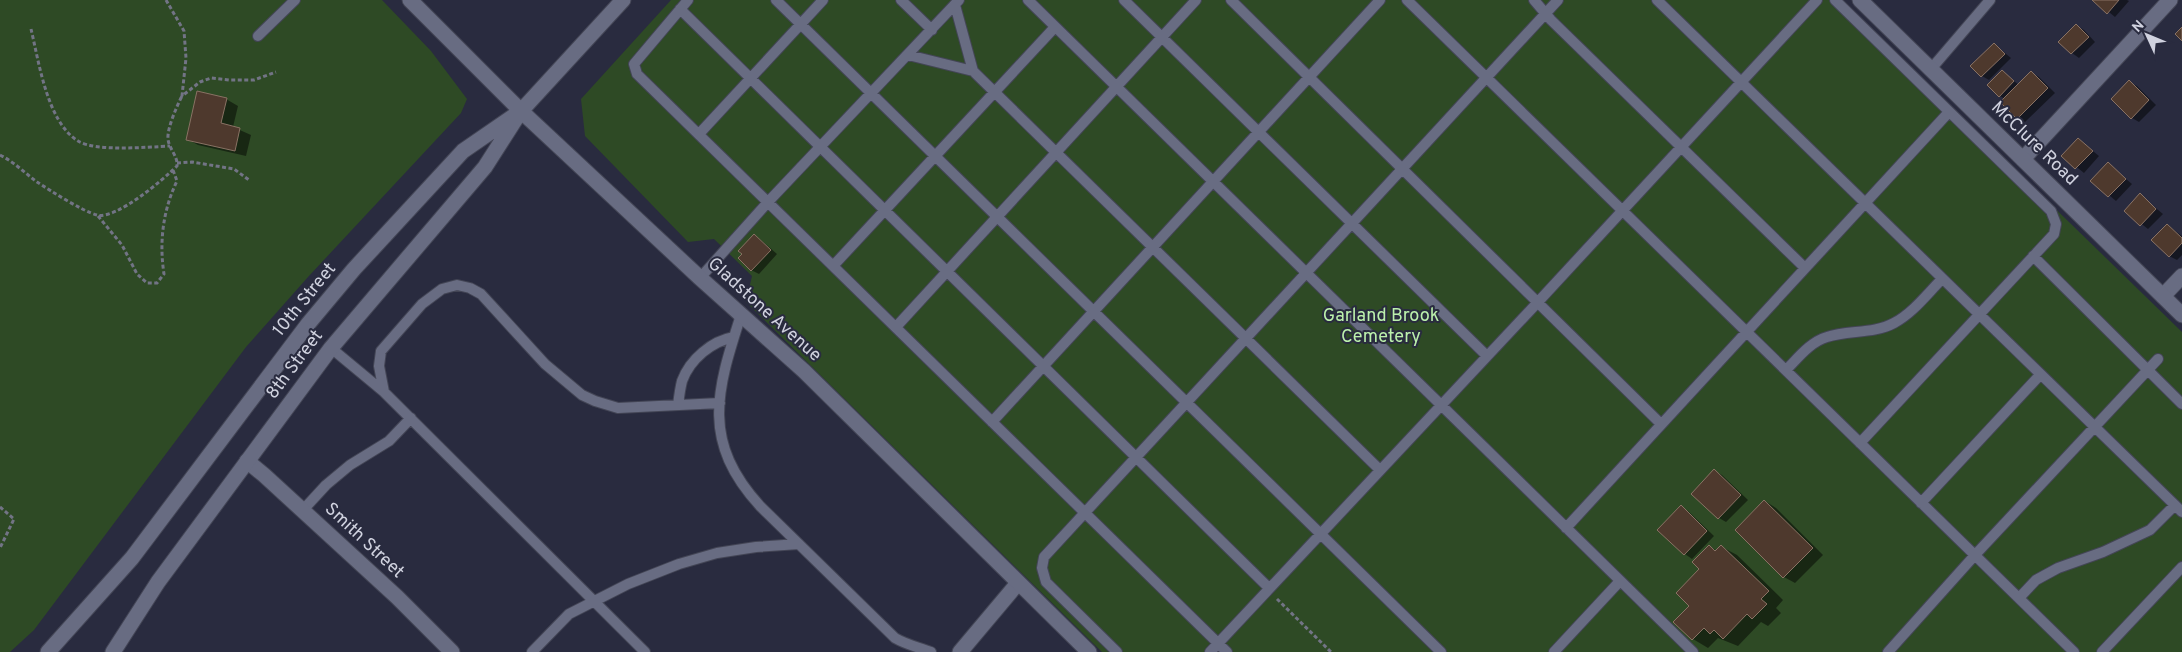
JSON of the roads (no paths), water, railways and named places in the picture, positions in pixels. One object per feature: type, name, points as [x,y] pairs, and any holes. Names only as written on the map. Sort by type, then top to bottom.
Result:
[{"type":"street","name":"Gladstone Avenue","points":[[410,0],[520,111],[700,278],[804,371],[1089,652]]},
{"type":"street","name":"10th Street","points":[[48,652],[132,558],[308,324],[354,270],[463,151],[520,111],[623,0]]},
{"type":"street","name":"McClure Road","points":[[1860,0],[2182,315]]},
{"type":"street","points":[[2023,159],[2170,0]]},
{"type":"street","name":"8th Street","points":[[113,652],[158,582],[331,348],[485,167],[520,111]]},
{"type":"street","points":[[2163,296],[2182,276]]},
{"type":"street","name":"Smith Street","points":[[247,461],[397,597],[452,652]]},
{"type":"street","points":[[960,652],[1018,582]]},
{"type":"lane","points":[[258,36],[295,0]]},
{"type":"lane","points":[[688,0],[634,64],[637,74],[1227,652]]},
{"type":"lane","points":[[776,0],[1442,652]]},
{"type":"lane","points":[[698,134],[822,0]]},
{"type":"lane","points":[[901,0],[932,30]]},
{"type":"lane","points":[[1028,0],[1693,652]]},
{"type":"lane","points":[[1124,0],[1487,356]]},
{"type":"lane","points":[[896,327],[1196,0]]},
{"type":"lane","points":[[1231,0],[1661,424]]},
{"type":"lane","points":[[992,422],[1380,0]]},
{"type":"lane","points":[[1407,0],[2074,652]]},
{"type":"lane","points":[[1534,0],[1805,268]]},
{"type":"lane","points":[[1116,652],[1046,582],[1042,568],[1044,557],[1558,0]]},
{"type":"lane","points":[[1657,0],[2178,508],[2150,530],[2103,552],[2058,568],[2036,580],[2019,598]]},
{"type":"lane","points":[[1210,652],[1538,302],[1680,146],[1817,0]]},
{"type":"lane","points":[[1835,0],[2050,211],[2056,224],[2054,234],[1860,443]]},
{"type":"lane","points":[[1931,69],[1990,0]]},
{"type":"lane","points":[[700,278],[768,202],[957,3]]},
{"type":"lane","points":[[957,3],[973,71]]},
{"type":"lane","points":[[680,9],[1269,588]]},
{"type":"lane","points":[[833,266],[1055,27]]},
{"type":"lane","points":[[908,55],[973,71],[1380,470]]},
{"type":"lane","points":[[1566,528],[1949,112]]},
{"type":"lane","points":[[2033,256],[2182,404]]},
{"type":"lane","points":[[1786,370],[1813,343],[1827,337],[1894,324],[1908,313],[1942,279]]},
{"type":"lane","points":[[384,392],[379,366],[381,351],[384,346],[422,304],[442,289],[458,285],[470,288],[481,294],[545,364],[582,395],[606,406],[618,408],[720,403]]},
{"type":"lane","points":[[741,315],[728,353],[720,403],[720,440],[731,465],[747,492],[895,638],[907,645],[931,652]]},
{"type":"lane","points":[[678,405],[682,382],[697,358],[721,339],[734,337]]},
{"type":"lane","points":[[331,348],[384,392],[645,652]]},
{"type":"lane","points":[[1888,652],[1975,555],[2158,359]]},
{"type":"lane","points":[[1922,503],[2040,375]]},
{"type":"lane","points":[[303,510],[326,485],[350,466],[388,441],[410,418]]},
{"type":"lane","points":[[532,652],[569,614],[628,584],[678,564],[717,553],[756,547],[799,544]]},
{"type":"lane","points":[[2102,652],[2182,567]]},
{"type":"lane","points":[[1554,652],[1620,580]]},
{"type":"park label","name":"Garland Brook Cemetery","points":[[1381,326]]}]
